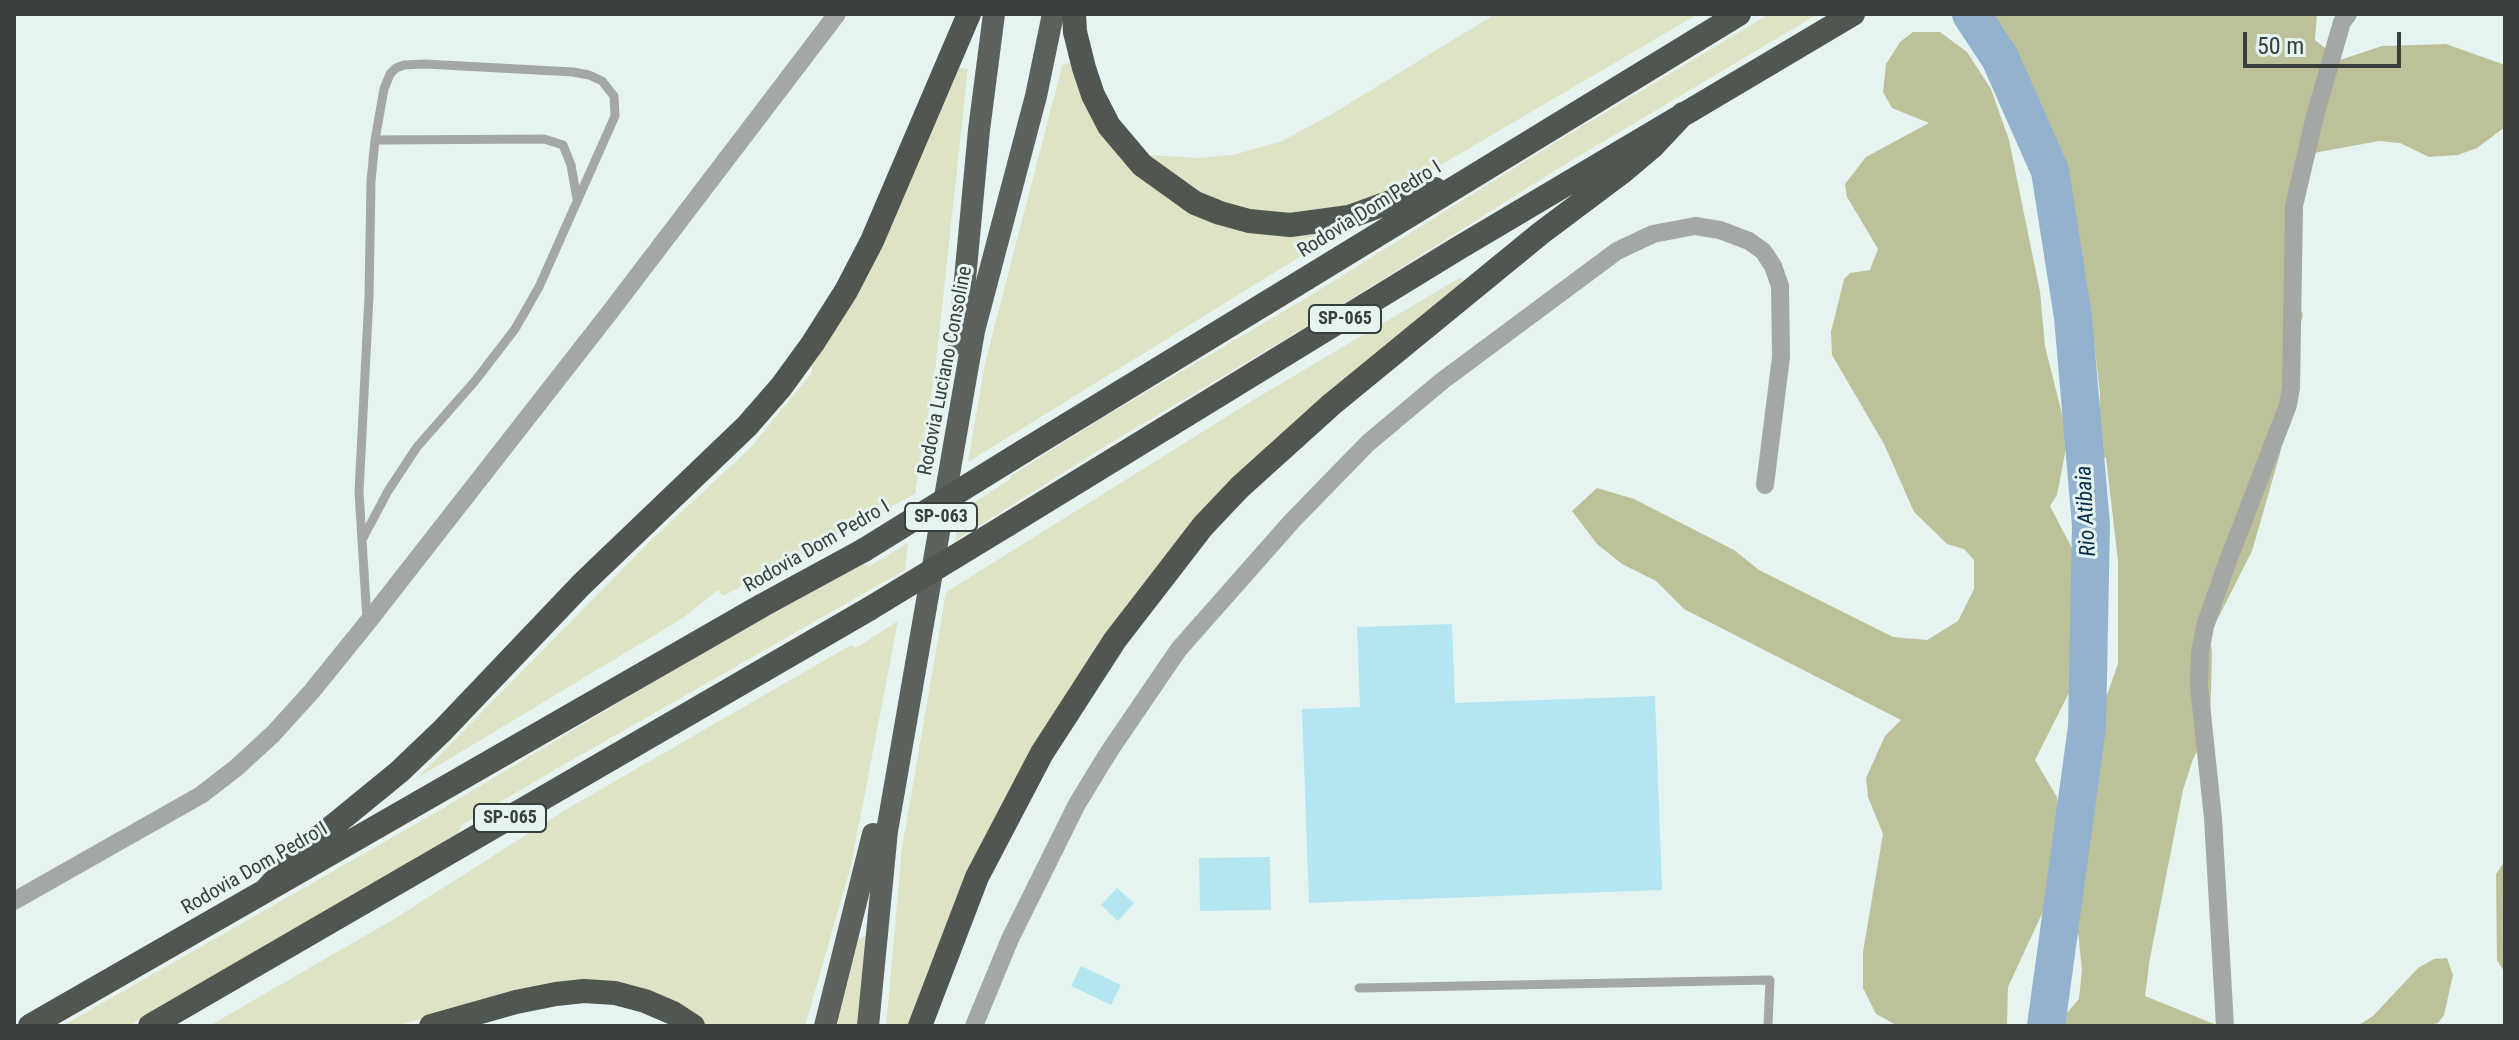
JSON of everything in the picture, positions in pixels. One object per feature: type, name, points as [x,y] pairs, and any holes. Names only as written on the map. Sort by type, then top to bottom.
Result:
[{"type":"highway","points":[[267,889],[295,857],[399,772],[442,731],[582,584],[747,426],[781,387],[838,304],[872,241],[969,14]]},
{"type":"highway","name":"Rodovia Luciano Consoline","points":[[825,1026],[870,851],[952,387],[994,14]]},
{"type":"highway","name":"Rodovia Luciano Consoline","points":[[868,1026],[887,831],[964,388],[978,317],[1036,96],[1053,14]]},
{"type":"highway","points":[[1074,14],[1084,68],[1093,95],[1109,126],[1142,165],[1195,203],[1249,221],[1290,225],[1349,217],[1418,192],[1457,185]]},
{"type":"highway","name":"Rodovia Dom Pedro I","points":[[30,1026],[864,550],[1739,14]]},
{"type":"highway","name":"SP-065","points":[[150,1026],[869,609],[1848,17]]},
{"type":"highway","points":[[920,1026],[977,877],[1042,753],[1115,640],[1203,526],[1267,462],[1343,395],[1631,164],[1683,114]]},
{"type":"highway","points":[[431,1026],[516,1002],[584,991],[615,993],[645,1001],[693,1026]]},
{"type":"street","points":[[14,901],[201,795],[236,768],[312,691],[610,312],[837,14]]},
{"type":"street","points":[[2225,1026],[2213,818],[2199,686],[2200,653],[2205,626],[2226,566],[2288,405],[2291,388],[2294,206],[2315,116],[2342,22],[2348,14]]},
{"type":"street","points":[[974,1026],[1014,930],[1077,804],[1179,649],[1292,521],[1368,443],[1442,381],[1617,251],[1653,234],[1695,226],[1720,230],[1749,241],[1763,251],[1773,266],[1780,286],[1781,357],[1765,485]]},
{"type":"lane","points":[[363,538],[388,491],[417,447],[475,381],[515,329],[539,287],[615,116],[614,96],[610,88],[589,75],[404,65],[396,68],[387,82],[375,140],[359,492],[367,623]]},
{"type":"lane","points":[[375,140],[544,139],[563,145],[571,165],[577,200]]},
{"type":"lane","points":[[1359,988],[1770,980],[1768,1026]]},
{"type":"green space","points":[[1495,14],[1698,14],[1417,179],[1350,207],[1290,213],[1231,206],[1198,192],[1147,155],[1199,158],[1233,155],[1282,141],[1332,114]]},
{"type":"green space","points":[[1769,14],[1818,14],[1564,165],[1329,313],[1109,444],[955,541],[959,512],[1011,476]]},
{"type":"green space","points":[[1988,14],[2317,14],[2315,40],[2340,60],[2382,46],[2446,44],[2505,65],[2505,127],[2477,148],[2458,155],[2429,157],[2400,143],[2379,141],[2314,153],[2299,202],[2300,307],[2303,315],[2297,336],[2280,454],[2252,551],[2208,638],[2212,650],[2210,726],[2193,759],[2183,790],[2145,996],[2219,1026],[2061,1026],[2065,1015],[2079,999],[2082,970],[2074,895],[2074,822],[2093,724],[2118,664],[2118,561],[2106,458],[2098,453],[2100,394],[2094,342],[2082,285],[2055,216],[2046,132],[2010,52]]},
{"type":"green space","points":[[1913,32],[1940,32],[1967,52],[1991,89],[2009,140],[2040,292],[2045,346],[2068,438],[2057,495],[2050,506],[2076,560],[2081,562],[2076,564],[2081,669],[2035,760],[2057,797],[2060,821],[2047,903],[2008,987],[2007,1026],[1898,1026],[1876,1014],[1863,988],[1863,952],[1883,834],[1868,797],[1866,778],[1885,736],[1901,720],[1684,609],[1656,581],[1622,564],[1597,544],[1572,511],[1597,488],[1634,499],[1734,550],[1759,570],[1893,637],[1927,640],[1958,621],[1974,589],[1974,560],[1964,549],[1947,544],[1914,512],[1884,444],[1832,355],[1831,332],[1844,279],[1850,273],[1870,270],[1878,249],[1847,197],[1845,184],[1866,157],[1929,123],[1892,108],[1883,92],[1886,64],[1900,42]]},
{"type":"green space","points":[[1070,62],[1139,175],[1298,234],[1340,232],[968,462],[985,363],[1062,66]]},
{"type":"green space","points":[[959,68],[968,69],[935,372],[915,494],[723,596],[718,590],[683,618],[416,779],[651,540],[750,448],[811,374],[813,363],[891,225]]},
{"type":"green space","points":[[1461,277],[1465,282],[1203,511],[1130,600],[1042,731],[994,819],[974,859],[910,1026],[886,1026],[902,848],[946,592],[1253,400]]},
{"type":"green space","points":[[908,543],[905,570],[558,768],[463,824],[456,836],[128,1026],[62,1026],[445,807],[695,657],[863,564],[869,566]]},
{"type":"green space","points":[[898,621],[851,866],[805,1026],[705,1026],[536,987],[396,1026],[209,1026],[394,919],[565,810],[851,645],[856,648]]},
{"type":"green space","points":[[2505,861],[2505,973],[2497,960],[2496,874]]},
{"type":"green space","points":[[867,935],[859,1026],[833,1026],[858,940]]},
{"type":"green space","points":[[2447,958],[2453,975],[2444,1015],[2438,1023],[2426,1026],[2357,1026],[2373,1016],[2418,968],[2434,959]]},
{"type":"building","points":[[1452,624],[1455,703],[1655,696],[1662,890],[1309,903],[1302,709],[1360,707],[1357,627]]},
{"type":"building","points":[[1270,857],[1271,910],[1200,911],[1199,858]]},
{"type":"building","points":[[1117,888],[1134,903],[1118,921],[1101,905]]},
{"type":"building","points":[[1081,966],[1121,985],[1111,1005],[1071,986]]},
{"type":"waterway","name":"Rio Atibaia","points":[[1971,14],[2000,58],[2050,171],[2073,317],[2091,525],[2087,727],[2046,1026]]}]
